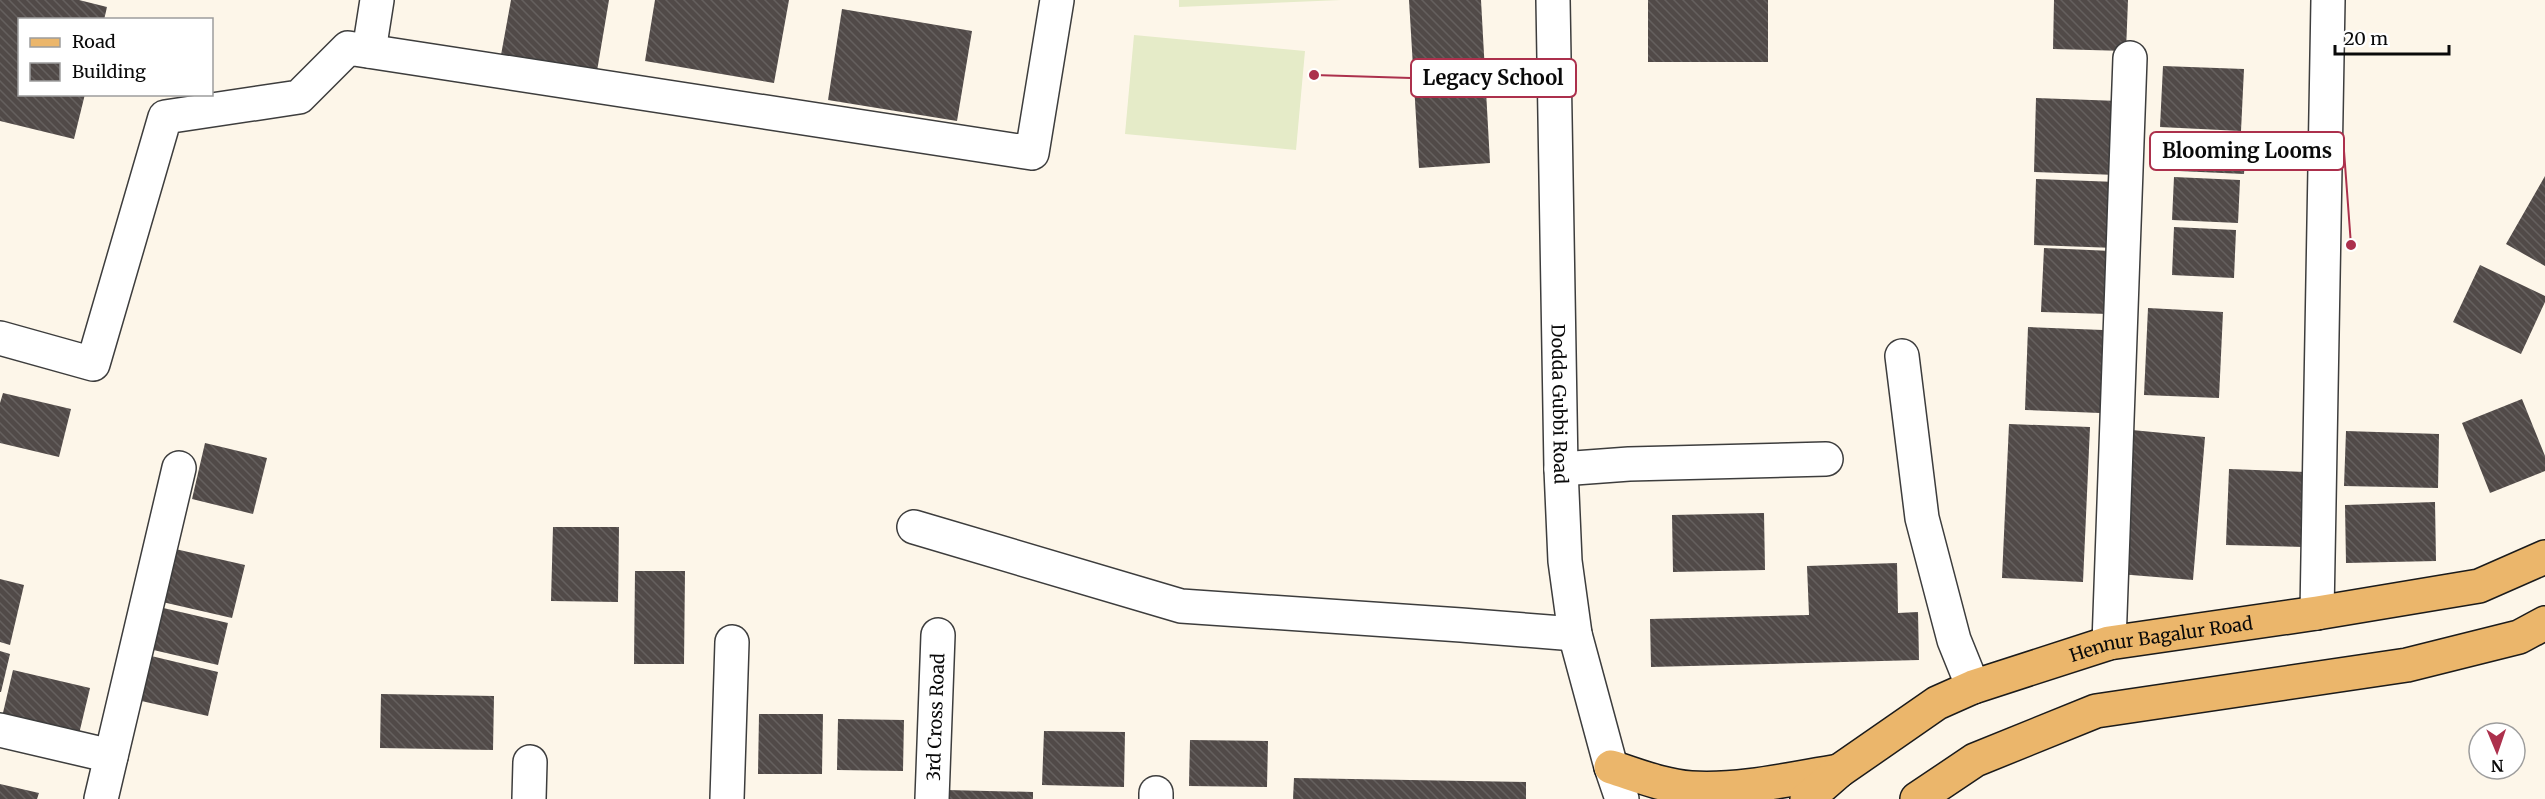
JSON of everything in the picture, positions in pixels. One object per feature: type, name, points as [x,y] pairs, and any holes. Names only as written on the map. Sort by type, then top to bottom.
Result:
[{"type":"main road","name":"Hennur Bagalur Road","points":[[1808,799],[1839,771],[1937,703],[1973,687],[2109,643],[2317,613],[2479,586],[2545,557]]},
{"type":"main road","points":[[1917,799],[1975,760],[2096,711],[2407,665],[2519,637],[2545,623]]},
{"type":"main road","points":[[1611,766],[1655,782],[1691,788],[1732,788],[1839,771]]},
{"type":"street","points":[[369,51],[377,0]]},
{"type":"street","points":[[0,338],[93,364],[165,117],[299,97],[348,48],[1032,153],[1057,0]]},
{"type":"street","name":"Dodda Gubbi Road","points":[[1553,0],[1561,469],[1565,561],[1575,634],[1622,799]]},
{"type":"street","points":[[2317,613],[2328,0]]},
{"type":"street","points":[[2109,643],[2130,58]]},
{"type":"street","points":[[1902,356],[1922,518],[1954,640],[1973,687]]},
{"type":"street","points":[[1561,469],[1629,464],[1826,459]]},
{"type":"street","points":[[101,799],[179,468]]},
{"type":"street","points":[[914,527],[1181,606],[1461,624],[1575,634]]},
{"type":"street","name":"3rd Cross Road","points":[[932,799],[938,635]]},
{"type":"street","points":[[727,799],[732,642]]},
{"type":"street","points":[[0,730],[111,756]]},
{"type":"street","points":[[530,762],[530,799]]},
{"type":"green space","points":[[1179,0],[1341,0],[1179,7]]},
{"type":"green space","points":[[1134,35],[1305,51],[1296,150],[1125,134]]},
{"type":"building","points":[[0,0],[79,0],[107,7],[104,18],[18,18],[18,96],[85,96],[74,139],[0,121]]},
{"type":"building","points":[[511,0],[609,0],[597,71],[501,55]]},
{"type":"building","points":[[655,0],[789,0],[774,83],[645,61]]},
{"type":"building","points":[[1409,0],[1481,0],[1490,163],[1419,168]]},
{"type":"building","points":[[1648,0],[1768,0],[1768,62],[1648,62]]},
{"type":"building","points":[[2054,0],[2128,0],[2126,51],[2053,49]]},
{"type":"building","points":[[842,9],[972,31],[957,121],[828,100]]},
{"type":"building","points":[[2163,66],[2244,69],[2241,131],[2160,127]]},
{"type":"building","points":[[2036,98],[2119,101],[2117,175],[2034,172]]},
{"type":"building","points":[[2158,139],[2246,143],[2244,174],[2157,170]]},
{"type":"building","points":[[2545,176],[2545,266],[2506,244]]},
{"type":"building","points":[[2174,177],[2240,180],[2238,223],[2172,220]]},
{"type":"building","points":[[2036,179],[2117,182],[2115,248],[2034,245]]},
{"type":"building","points":[[2174,227],[2236,230],[2234,278],[2172,275]]},
{"type":"building","points":[[2044,248],[2112,251],[2109,314],[2041,312]]},
{"type":"building","points":[[2480,265],[2545,296],[2545,302],[2521,354],[2453,322]]},
{"type":"building","points":[[2148,308],[2223,312],[2219,398],[2144,395]]},
{"type":"building","points":[[2028,327],[2103,330],[2100,413],[2025,410]]},
{"type":"building","points":[[3,393],[71,409],[59,457],[0,443],[0,403]]},
{"type":"building","points":[[2522,399],[2545,456],[2545,471],[2490,493],[2462,423]]},
{"type":"building","points":[[2009,424],[2090,427],[2083,582],[2002,578]]},
{"type":"building","points":[[2132,430],[2205,437],[2193,580],[2119,574]]},
{"type":"building","points":[[2346,431],[2439,434],[2438,488],[2344,486]]},
{"type":"building","points":[[205,443],[267,458],[253,514],[192,499]]},
{"type":"building","points":[[2229,469],[2306,472],[2304,547],[2226,545]]},
{"type":"building","points":[[2435,502],[2436,561],[2346,563],[2345,505]]},
{"type":"building","points":[[1764,513],[1765,570],[1673,572],[1672,515]]},
{"type":"building","points":[[553,527],[619,527],[618,602],[551,601]]},
{"type":"building","points":[[171,548],[245,565],[232,618],[158,601]]},
{"type":"building","points":[[1897,563],[1898,613],[1918,612],[1919,660],[1651,667],[1650,619],[1809,615],[1807,566]]},
{"type":"building","points":[[635,571],[685,571],[684,664],[634,664]]},
{"type":"building","points":[[0,579],[24,585],[10,645],[0,642]]},
{"type":"building","points":[[159,607],[228,623],[218,665],[149,649]]},
{"type":"building","points":[[0,651],[10,654],[1,692],[0,692]]},
{"type":"building","points":[[147,655],[218,672],[208,716],[137,700]]},
{"type":"building","points":[[13,670],[90,688],[79,734],[2,717]]},
{"type":"building","points":[[381,694],[494,696],[493,750],[380,748]]},
{"type":"building","points":[[759,714],[823,714],[822,774],[758,774]]},
{"type":"building","points":[[838,719],[904,720],[903,771],[837,770]]},
{"type":"building","points":[[1044,731],[1125,732],[1124,787],[1042,785]]},
{"type":"building","points":[[1190,740],[1268,741],[1267,787],[1189,786]]},
{"type":"building","points":[[1294,778],[1526,782],[1526,799],[1293,799]]},
{"type":"building","points":[[0,784],[39,793],[37,799],[0,799]]},
{"type":"building","points":[[947,790],[1033,792],[1033,799],[946,799]]},
{"type":"place","name":"Legacy School","points":[[1314,75]]},
{"type":"place","name":"Blooming Looms","points":[[2351,245]]}]
